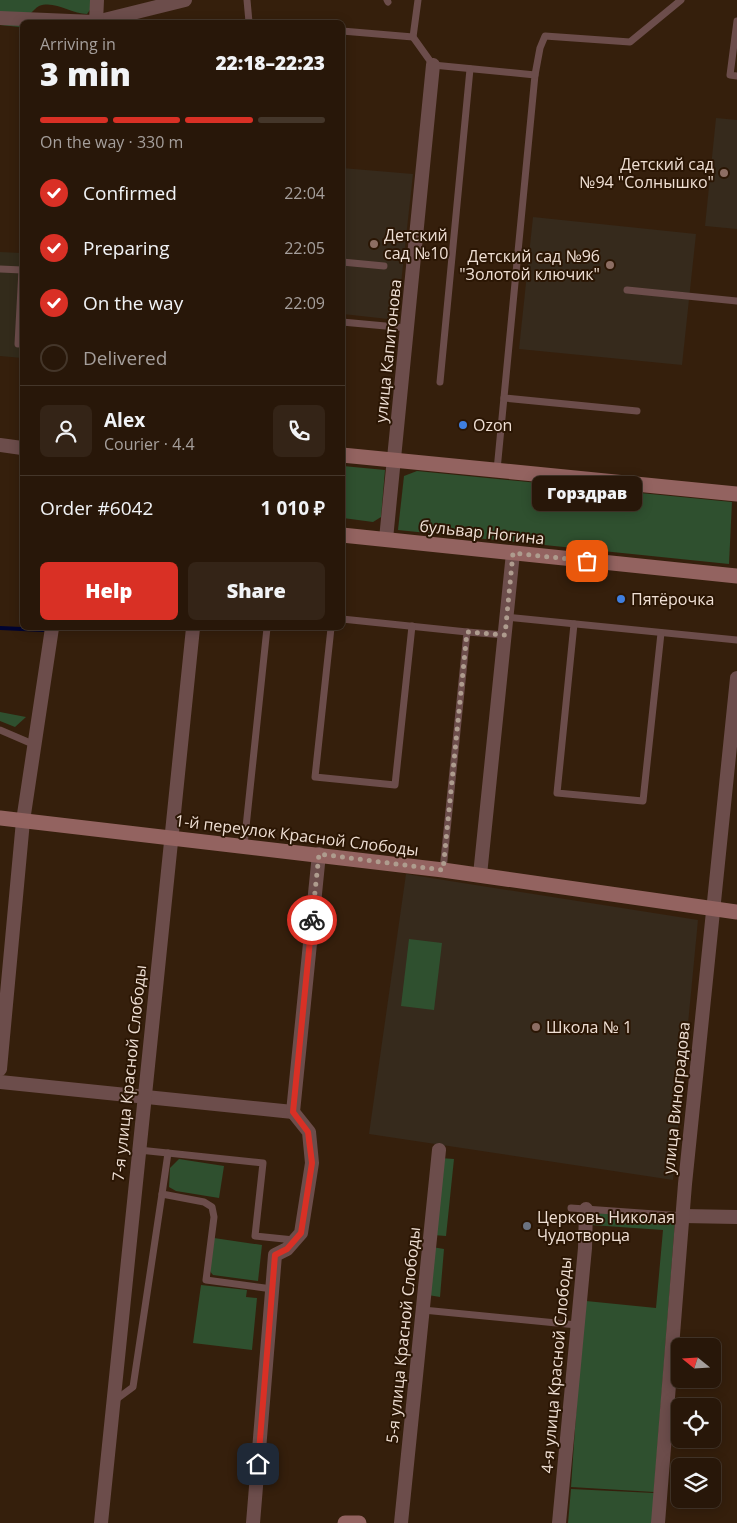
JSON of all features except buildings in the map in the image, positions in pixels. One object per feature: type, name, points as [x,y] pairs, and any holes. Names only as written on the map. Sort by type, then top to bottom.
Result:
[{"type":"street","points":[[95,20],[97,0]]},
{"type":"street","points":[[103,20],[185,0]]},
{"type":"street","points":[[0,18],[48,20]]},
{"type":"street","name":"улица Капитонова","points":[[386,539],[433,65]]},
{"type":"street","points":[[0,445],[20,448]]},
{"type":"street","points":[[345,456],[737,494]]},
{"type":"street","name":"бульвар Ногина","points":[[345,535],[737,576]]},
{"type":"street","points":[[480,875],[513,553]]},
{"type":"street","points":[[0,1069],[23,821],[52,630]]},
{"type":"street","name":"7-я улица Красной Слободы","points":[[101,1523],[193,630]]},
{"type":"street","name":"улица Виноградова","points":[[658,1523],[683,1216],[713,909],[733,754],[737,678]]},
{"type":"street","name":"1-й переулок Красной Слободы","points":[[0,818],[319,854],[737,912]]},
{"type":"street","points":[[253,1523],[275,1255],[287,1249],[296,1240],[304,1222],[312,1163],[312,1150],[308,1132],[293,1112],[319,854]]},
{"type":"street","points":[[0,1082],[293,1112]]},
{"type":"street","name":"5-я улица Красной Слободы","points":[[401,1523],[439,1150]]},
{"type":"street","name":"4-я улица Красной Слободы","points":[[559,1523],[585,1248],[586,1210]]},
{"type":"street","points":[[683,1216],[737,1218]]},
{"type":"street","points":[[344,1523],[359,1523]]},
{"type":"lane","points":[[247,0],[249,20]]},
{"type":"lane","points":[[418,0],[413,37],[433,65],[535,75]]},
{"type":"lane","points":[[497,470],[535,75],[540,48],[545,36],[630,42],[680,0]]},
{"type":"lane","points":[[737,21],[730,75],[737,76]]},
{"type":"lane","points":[[345,31],[413,37]]},
{"type":"lane","points":[[440,382],[470,69]]},
{"type":"lane","points":[[345,262],[384,266]]},
{"type":"lane","points":[[0,269],[20,270]]},
{"type":"lane","points":[[627,290],[737,301]]},
{"type":"lane","points":[[18,344],[20,307]]},
{"type":"lane","points":[[345,322],[407,328]]},
{"type":"lane","points":[[504,398],[637,411]]},
{"type":"lane","points":[[506,617],[737,640]]},
{"type":"lane","points":[[345,619],[505,635]]},
{"type":"lane","points":[[574,624],[557,793],[624,800],[643,801],[661,633]]},
{"type":"lane","points":[[330,630],[315,777],[395,785],[412,626]]},
{"type":"lane","points":[[244,846],[267,630]]},
{"type":"lane","points":[[443,870],[467,632]]},
{"type":"lane","points":[[0,730],[35,745]]},
{"type":"lane","points":[[139,1150],[263,1163],[255,1236],[296,1240]]},
{"type":"lane","points":[[113,1402],[133,1387],[168,1153]]},
{"type":"lane","points":[[162,1194],[204,1202],[212,1207],[214,1217],[206,1280],[272,1289]]},
{"type":"lane","points":[[571,1208],[683,1216]]},
{"type":"lane","points":[[423,1310],[577,1325]]},
{"type":"shaded area","name":"Детский сад №94 \"Солнышко\"","points":[[716,118],[737,120],[737,229],[705,226]]},
{"type":"shaded area","name":"Детский сад №10","points":[[345,168],[413,174],[397,320],[345,314]]},
{"type":"shaded area","name":"Детский сад №96 \"Золотой ключик\"","points":[[533,217],[696,234],[682,365],[519,349]]},
{"type":"shaded area","points":[[0,252],[20,253],[20,358],[0,356]]},
{"type":"shaded area","name":"Школа № 1","points":[[406,874],[698,920],[673,1180],[369,1134]]},
{"type":"green space","points":[[0,0],[92,0],[92,7],[87,14],[57,6],[45,5],[39,6],[26,20],[20,20],[20,27],[0,25]]},
{"type":"green space","points":[[345,466],[385,470],[381,517],[373,522],[345,518]]},
{"type":"green space","points":[[417,471],[732,502],[729,564],[398,530],[404,476]]},
{"type":"green space","points":[[0,712],[26,717],[15,727],[0,721]]},
{"type":"green space","points":[[409,939],[442,943],[434,1010],[401,1006]]},
{"type":"green space","points":[[440,1158],[454,1159],[446,1236],[433,1235]]},
{"type":"green space","points":[[179,1159],[224,1166],[219,1198],[176,1191],[169,1187],[170,1168]]},
{"type":"green space","points":[[599,1213],[665,1217],[675,1222],[654,1492],[571,1487],[589,1225]],"holes":[[[591,1225],[663,1230],[656,1308],[586,1301]]]},
{"type":"green space","points":[[214,1238],[262,1245],[258,1281],[213,1275],[209,1270]]},
{"type":"green space","points":[[432,1247],[444,1249],[440,1297],[428,1295]]},
{"type":"green space","points":[[201,1285],[247,1290],[246,1297],[257,1298],[252,1350],[193,1343]]},
{"type":"green space","points":[[571,1489],[654,1493],[652,1523],[568,1523]]},
{"type":"waterway","points":[[0,628],[20,629]]},
{"type":"way so far","points":[[312,920],[319,854],[443,870],[467,632],[505,635],[513,553],[587,561]]},
{"type":"place","name":"Детский сад №94 \"Солнышко\"","points":[[724,173]]},
{"type":"place","name":"Детский сад №10","points":[[374,244]]},
{"type":"place","name":"Детский сад №96 \"Золотой ключик\"","points":[[610,265]]},
{"type":"place","name":"Ozon","points":[[463,425]]},
{"type":"place","name":"Горздрав","points":[[587,561]]},
{"type":"place","name":"Пятёрочка","points":[[621,599]]},
{"type":"place","name":"Школа № 1","points":[[536,1027]]},
{"type":"place","name":"Церковь Николая Чудотворца","points":[[527,1226]]},
{"type":"route","points":[[258,1464],[275,1255],[287,1249],[301,1233],[312,1163],[312,1150],[308,1132],[293,1112],[312,920]]}]
